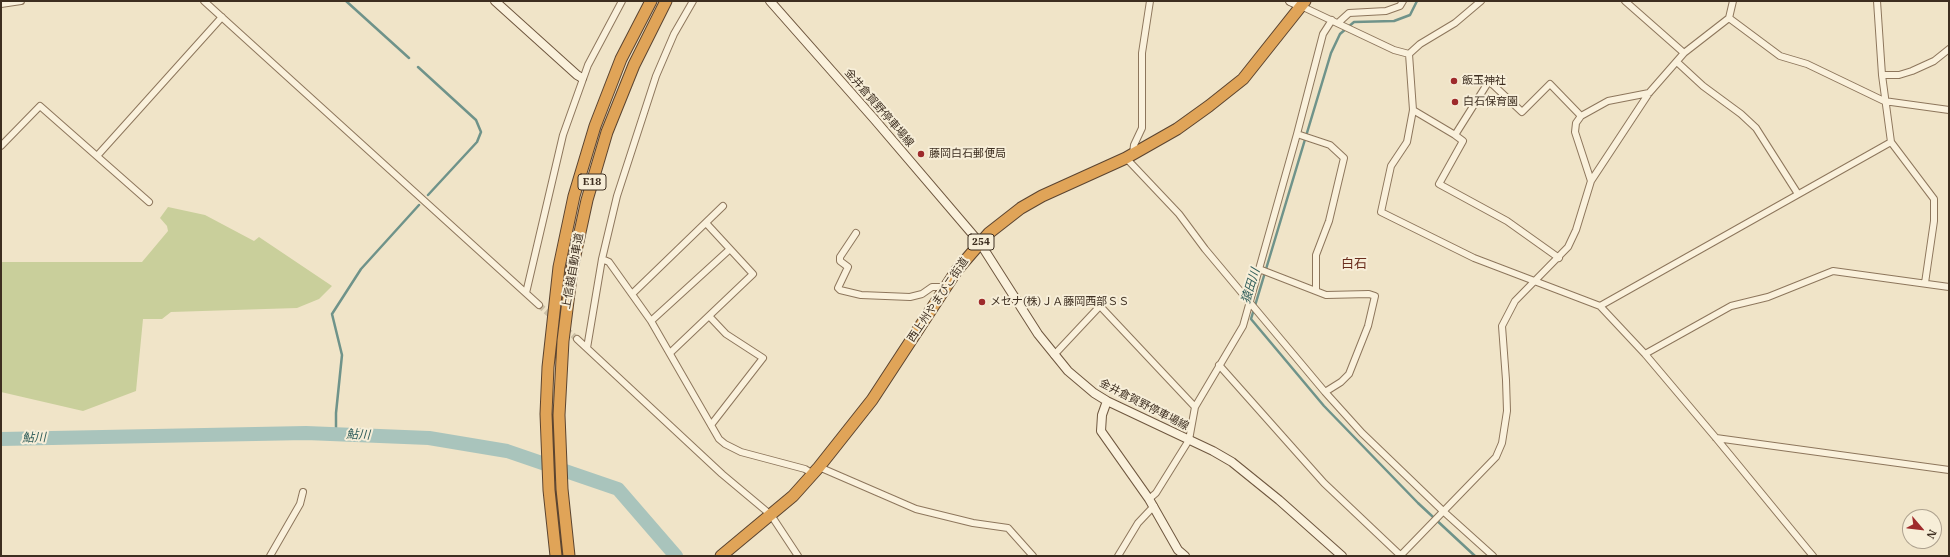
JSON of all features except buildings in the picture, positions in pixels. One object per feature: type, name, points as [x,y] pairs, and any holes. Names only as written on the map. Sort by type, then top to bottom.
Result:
[{"type":"highway","name":"上信越自動車道","points":[[556,556],[547,461],[548,367],[559,267],[582,167],[608,92],[624,53],[651,1]]},
{"type":"highway","name":"上信越自動車道","points":[[569,556],[560,454],[560,374],[572,269],[596,164],[619,99],[666,1]]},
{"type":"highway","name":"西上州やまびこ街道","points":[[721,556],[793,496],[816,471],[872,400],[945,287],[968,256],[989,233],[1021,208],[1042,196],[1130,155],[1177,128],[1209,106],[1243,79],[1303,4]]},
{"type":"main road","points":[[495,1],[582,78]]},
{"type":"main road","name":"金井倉賀野停車場線","points":[[770,1],[875,120],[980,243],[1038,334],[1054,355],[1083,384],[1107,401],[1213,451],[1232,462],[1279,500],[1342,556]]},
{"type":"main road","points":[[1290,1],[1303,4]]},
{"type":"main road","points":[[1107,401],[1102,415],[1101,431],[1152,503],[1178,553],[1185,556]]},
{"type":"street","points":[[1,4],[21,1]]},
{"type":"street","points":[[204,1],[539,305]]},
{"type":"street","points":[[526,293],[554,166],[582,78],[622,1]]},
{"type":"street","points":[[587,348],[602,259],[617,196],[656,76],[674,34],[693,1]]},
{"type":"street","points":[[1150,1],[1142,53],[1142,128],[1130,155],[1179,214],[1205,249],[1362,433],[1492,556]]},
{"type":"street","points":[[1338,23],[1349,13],[1386,11],[1400,6],[1403,1]]},
{"type":"street","points":[[1409,54],[1420,44],[1455,23],[1480,1]]},
{"type":"street","points":[[1624,1],[1684,53]]},
{"type":"street","points":[[1219,365],[1324,483],[1400,556],[1496,457],[1502,443],[1506,411],[1506,380],[1502,326],[1515,301],[1559,258],[1568,247],[1576,230],[1591,181],[1650,93],[1684,53],[1729,18],[1733,1]]},
{"type":"street","points":[[1876,1],[1884,101],[1891,142],[1934,199],[1934,221],[1925,284]]},
{"type":"street","points":[[1303,4],[1394,50],[1409,54]]},
{"type":"street","points":[[97,156],[222,17]]},
{"type":"street","points":[[1729,18],[1780,56],[1807,64],[1884,101],[1949,110]]},
{"type":"street","points":[[1118,556],[1152,503],[1156,493],[1189,440],[1196,407],[1243,326],[1261,269],[1299,135],[1323,34],[1332,20]]},
{"type":"street","points":[[1882,75],[1899,75],[1912,71],[1934,61],[1949,49]]},
{"type":"street","points":[[1409,54],[1413,110],[1407,142],[1391,166],[1381,212],[1474,258],[1600,306],[1645,354],[1813,556]]},
{"type":"street","points":[[1677,62],[1703,86],[1741,114],[1756,128],[1798,194]]},
{"type":"street","points":[[1455,135],[1489,81],[1522,112],[1550,84],[1581,116]]},
{"type":"street","points":[[1591,181],[1575,132],[1576,123],[1581,116],[1608,101],[1650,93]]},
{"type":"street","points":[[1,146],[40,106],[149,202]]},
{"type":"street","points":[[1413,110],[1463,141],[1439,184],[1507,221],[1559,258]]},
{"type":"street","points":[[1299,135],[1330,145],[1344,158],[1329,220],[1316,255],[1316,290]]},
{"type":"street","points":[[1600,306],[1891,142]]},
{"type":"street","points":[[632,294],[723,206]]},
{"type":"street","points":[[670,353],[753,274],[706,223]]},
{"type":"street","points":[[856,233],[840,257],[840,261],[848,267],[838,288],[840,290],[861,295],[910,297],[922,294],[932,287],[945,287]]},
{"type":"street","points":[[651,321],[730,249]]},
{"type":"street","points":[[602,259],[609,262],[651,321],[719,439],[726,444],[741,452],[816,471],[916,509],[973,523],[1008,528],[1033,556]]},
{"type":"street","points":[[1261,269],[1326,295],[1369,294],[1375,296],[1368,326],[1349,374],[1342,382],[1326,392]]},
{"type":"street","points":[[1645,354],[1731,306],[1768,297],[1833,271],[1949,287]]},
{"type":"street","points":[[1054,355],[1100,306],[1196,407]]},
{"type":"street","points":[[709,316],[726,334],[763,358],[711,425]]},
{"type":"street","points":[[577,339],[722,474],[771,515],[798,556]]},
{"type":"street","points":[[1716,438],[1949,470]]},
{"type":"street","points":[[270,556],[300,504],[303,492]]},
{"type":"green space","points":[[168,207],[205,215],[254,241],[259,237],[332,286],[319,299],[297,308],[171,312],[162,319],[143,319],[136,391],[83,411],[1,392],[1,262],[142,262],[168,231],[167,226],[160,218]]},
{"type":"waterway","points":[[346,1],[409,58]]},
{"type":"waterway","name":"猿田川","points":[[1417,1],[1410,15],[1394,21],[1354,22],[1340,34],[1331,53],[1251,319],[1324,406],[1418,503],[1475,556]]},
{"type":"waterway","points":[[418,67],[476,120],[481,132],[477,142],[428,195]]},
{"type":"waterway","points":[[336,434],[336,413],[342,355],[332,314],[361,269],[419,205]]},
{"type":"waterway","name":"鮎川","points":[[1,439],[306,433],[429,438],[507,451],[618,489],[676,556]]},
{"type":"tunnel","points":[[539,305],[577,339]]},
{"type":"place","name":"飯玉神社","points":[[1454,81]]},
{"type":"place","name":"白石保育園","points":[[1455,102]]},
{"type":"place","name":"藤岡白石郵便局","points":[[921,154]]},
{"type":"place","name":"メセナ(株)ＪＡ藤岡西部ＳＳ","points":[[982,302]]},
{"type":"district","name":"白石","points":[[1354,264]]}]
